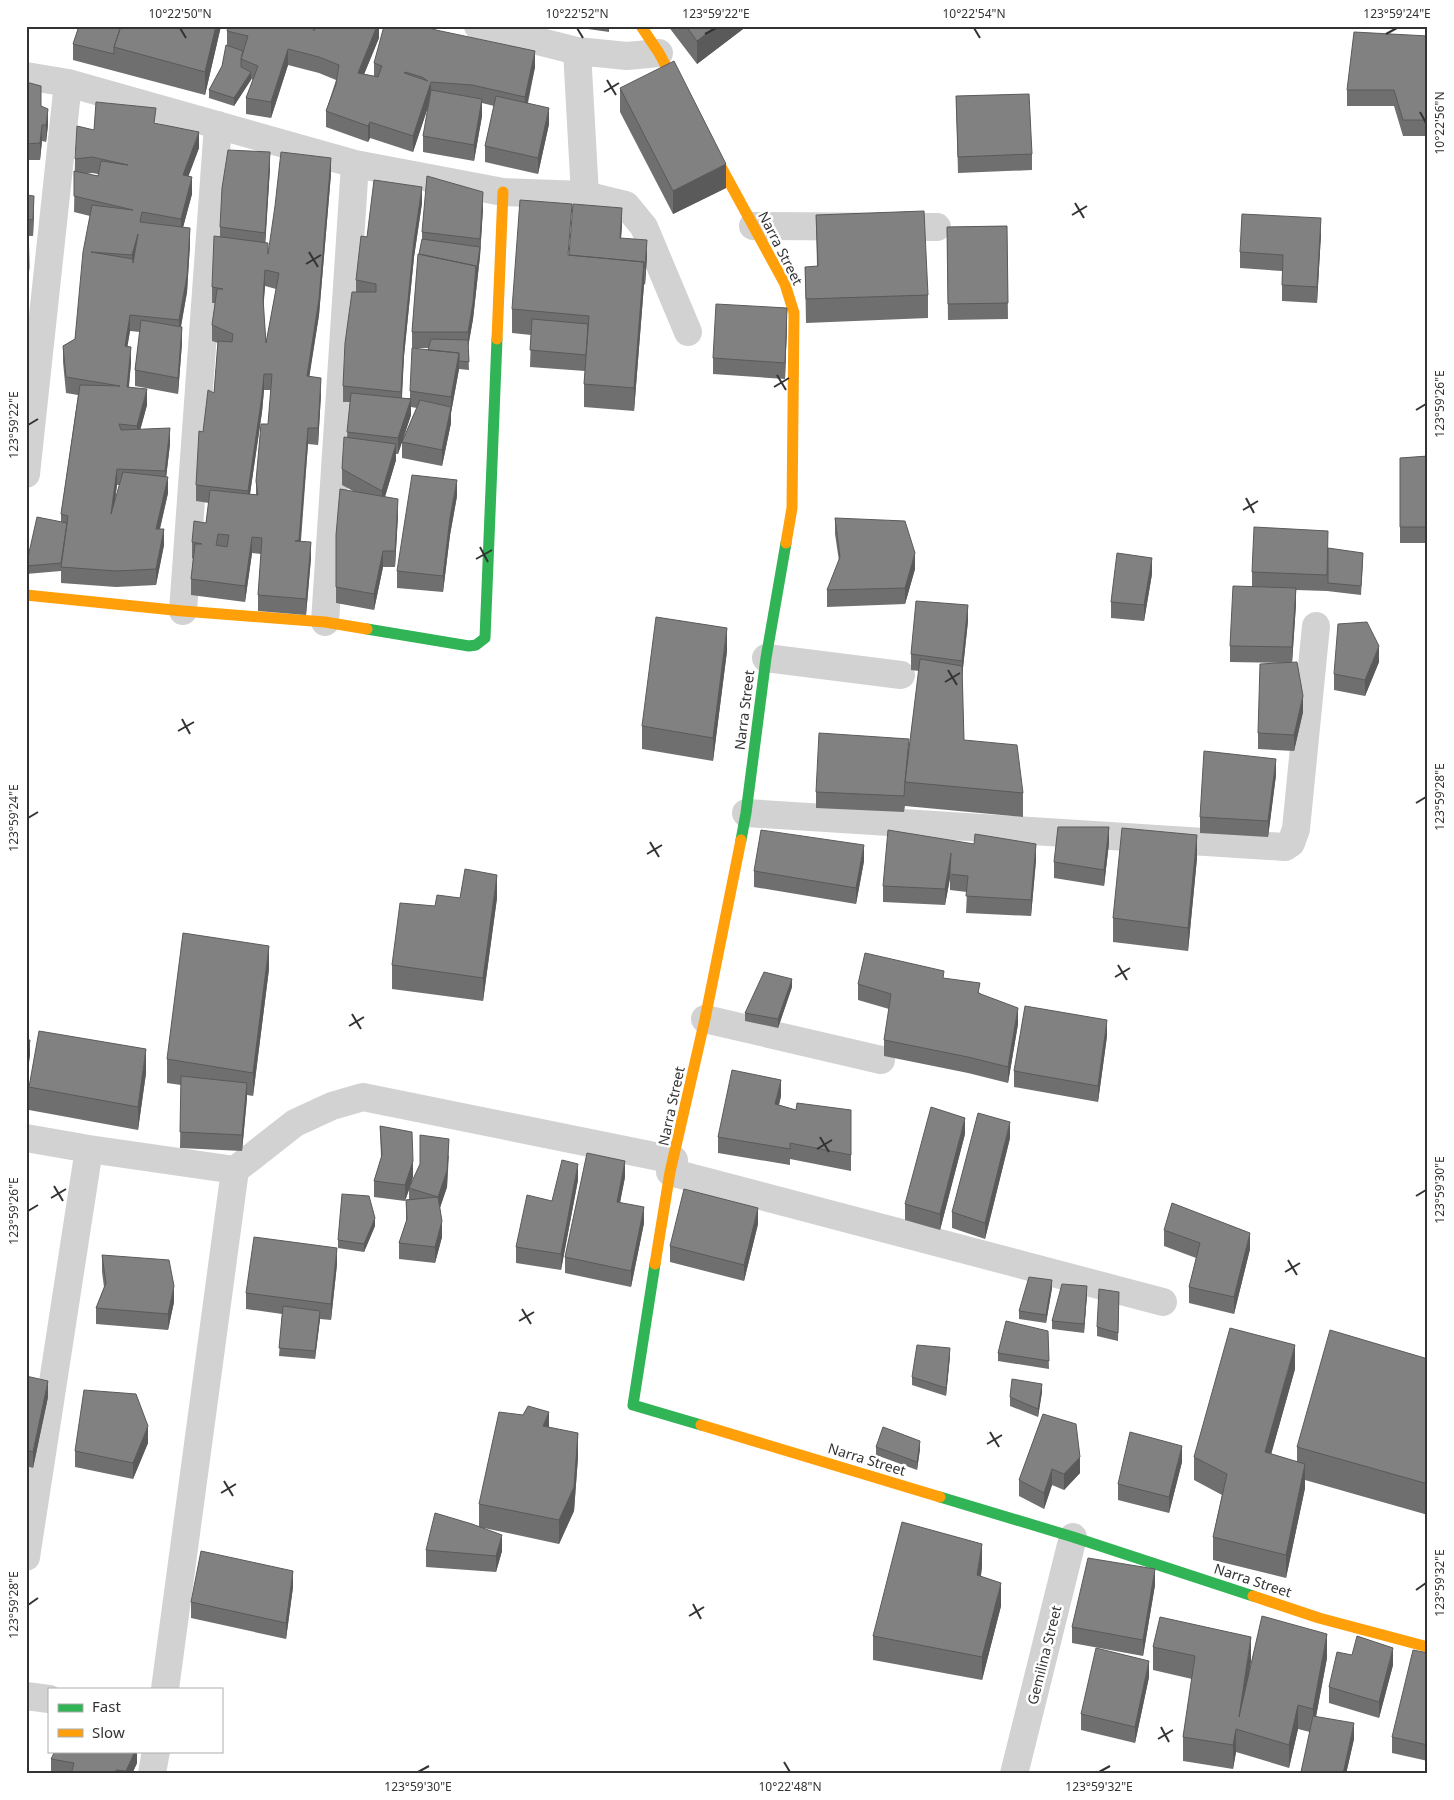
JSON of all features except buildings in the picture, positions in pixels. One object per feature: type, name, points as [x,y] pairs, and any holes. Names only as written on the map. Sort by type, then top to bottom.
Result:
[{"type":"street","points":[[478,26],[577,51],[627,56],[659,53]]},
{"type":"street","points":[[641,26],[659,53],[687,105]]},
{"type":"street","points":[[577,51],[585,195]]},
{"type":"street","points":[[26,76],[68,83],[355,164],[503,192],[585,195],[626,205],[644,226],[688,332]]},
{"type":"street","points":[[26,474],[68,83]]},
{"type":"street","points":[[183,611],[218,125]]},
{"type":"street","name":"Narra Street","points":[[701,131],[785,284],[794,313],[792,508],[766,658],[746,813],[705,1019],[672,1166],[632,1405],[1073,1537],[1319,1618],[1428,1647]]},
{"type":"street","points":[[325,622],[355,164]]},
{"type":"street","points":[[26,595],[183,611],[325,622],[476,646],[485,638],[503,192]]},
{"type":"street","points":[[753,226],[937,226]]},
{"type":"street","points":[[746,813],[1285,847],[1291,843],[1296,829],[1316,626]]},
{"type":"street","points":[[766,658],[901,675]]},
{"type":"street","points":[[705,1019],[881,1060]]},
{"type":"street","points":[[164,1688],[235,1170],[294,1123],[332,1106],[363,1097],[672,1166],[1163,1302]]},
{"type":"street","points":[[26,1138],[235,1170]]},
{"type":"street","points":[[26,1557],[89,1149]]},
{"type":"street","name":"Gemilina Street","points":[[1014,1774],[1073,1537]]},
{"type":"street","points":[[26,1696],[48,1699]]},
{"type":"street","points":[[152,1773],[156,1752]]},
{"type":"traffic: fast","points":[[367,629],[469,646],[476,645],[485,638],[497,339]]},
{"type":"traffic: fast","points":[[741,840],[766,658],[786,543]]},
{"type":"traffic: fast","points":[[655,1264],[633,1405],[701,1425]]},
{"type":"traffic: fast","points":[[940,1497],[1073,1537],[1253,1596]]},
{"type":"traffic: slow","points":[[641,26],[659,53],[683,98]]},
{"type":"traffic: slow","points":[[708,143],[785,284],[794,313],[792,508],[786,543]]},
{"type":"traffic: slow","points":[[497,339],[503,192]]},
{"type":"traffic: slow","points":[[26,595],[183,611],[325,622],[367,629]]},
{"type":"traffic: slow","points":[[655,1264],[670,1172],[705,1019],[741,840]]},
{"type":"traffic: slow","points":[[701,1425],[940,1497]]},
{"type":"traffic: slow","points":[[1253,1596],[1319,1618],[1428,1647]]}]
